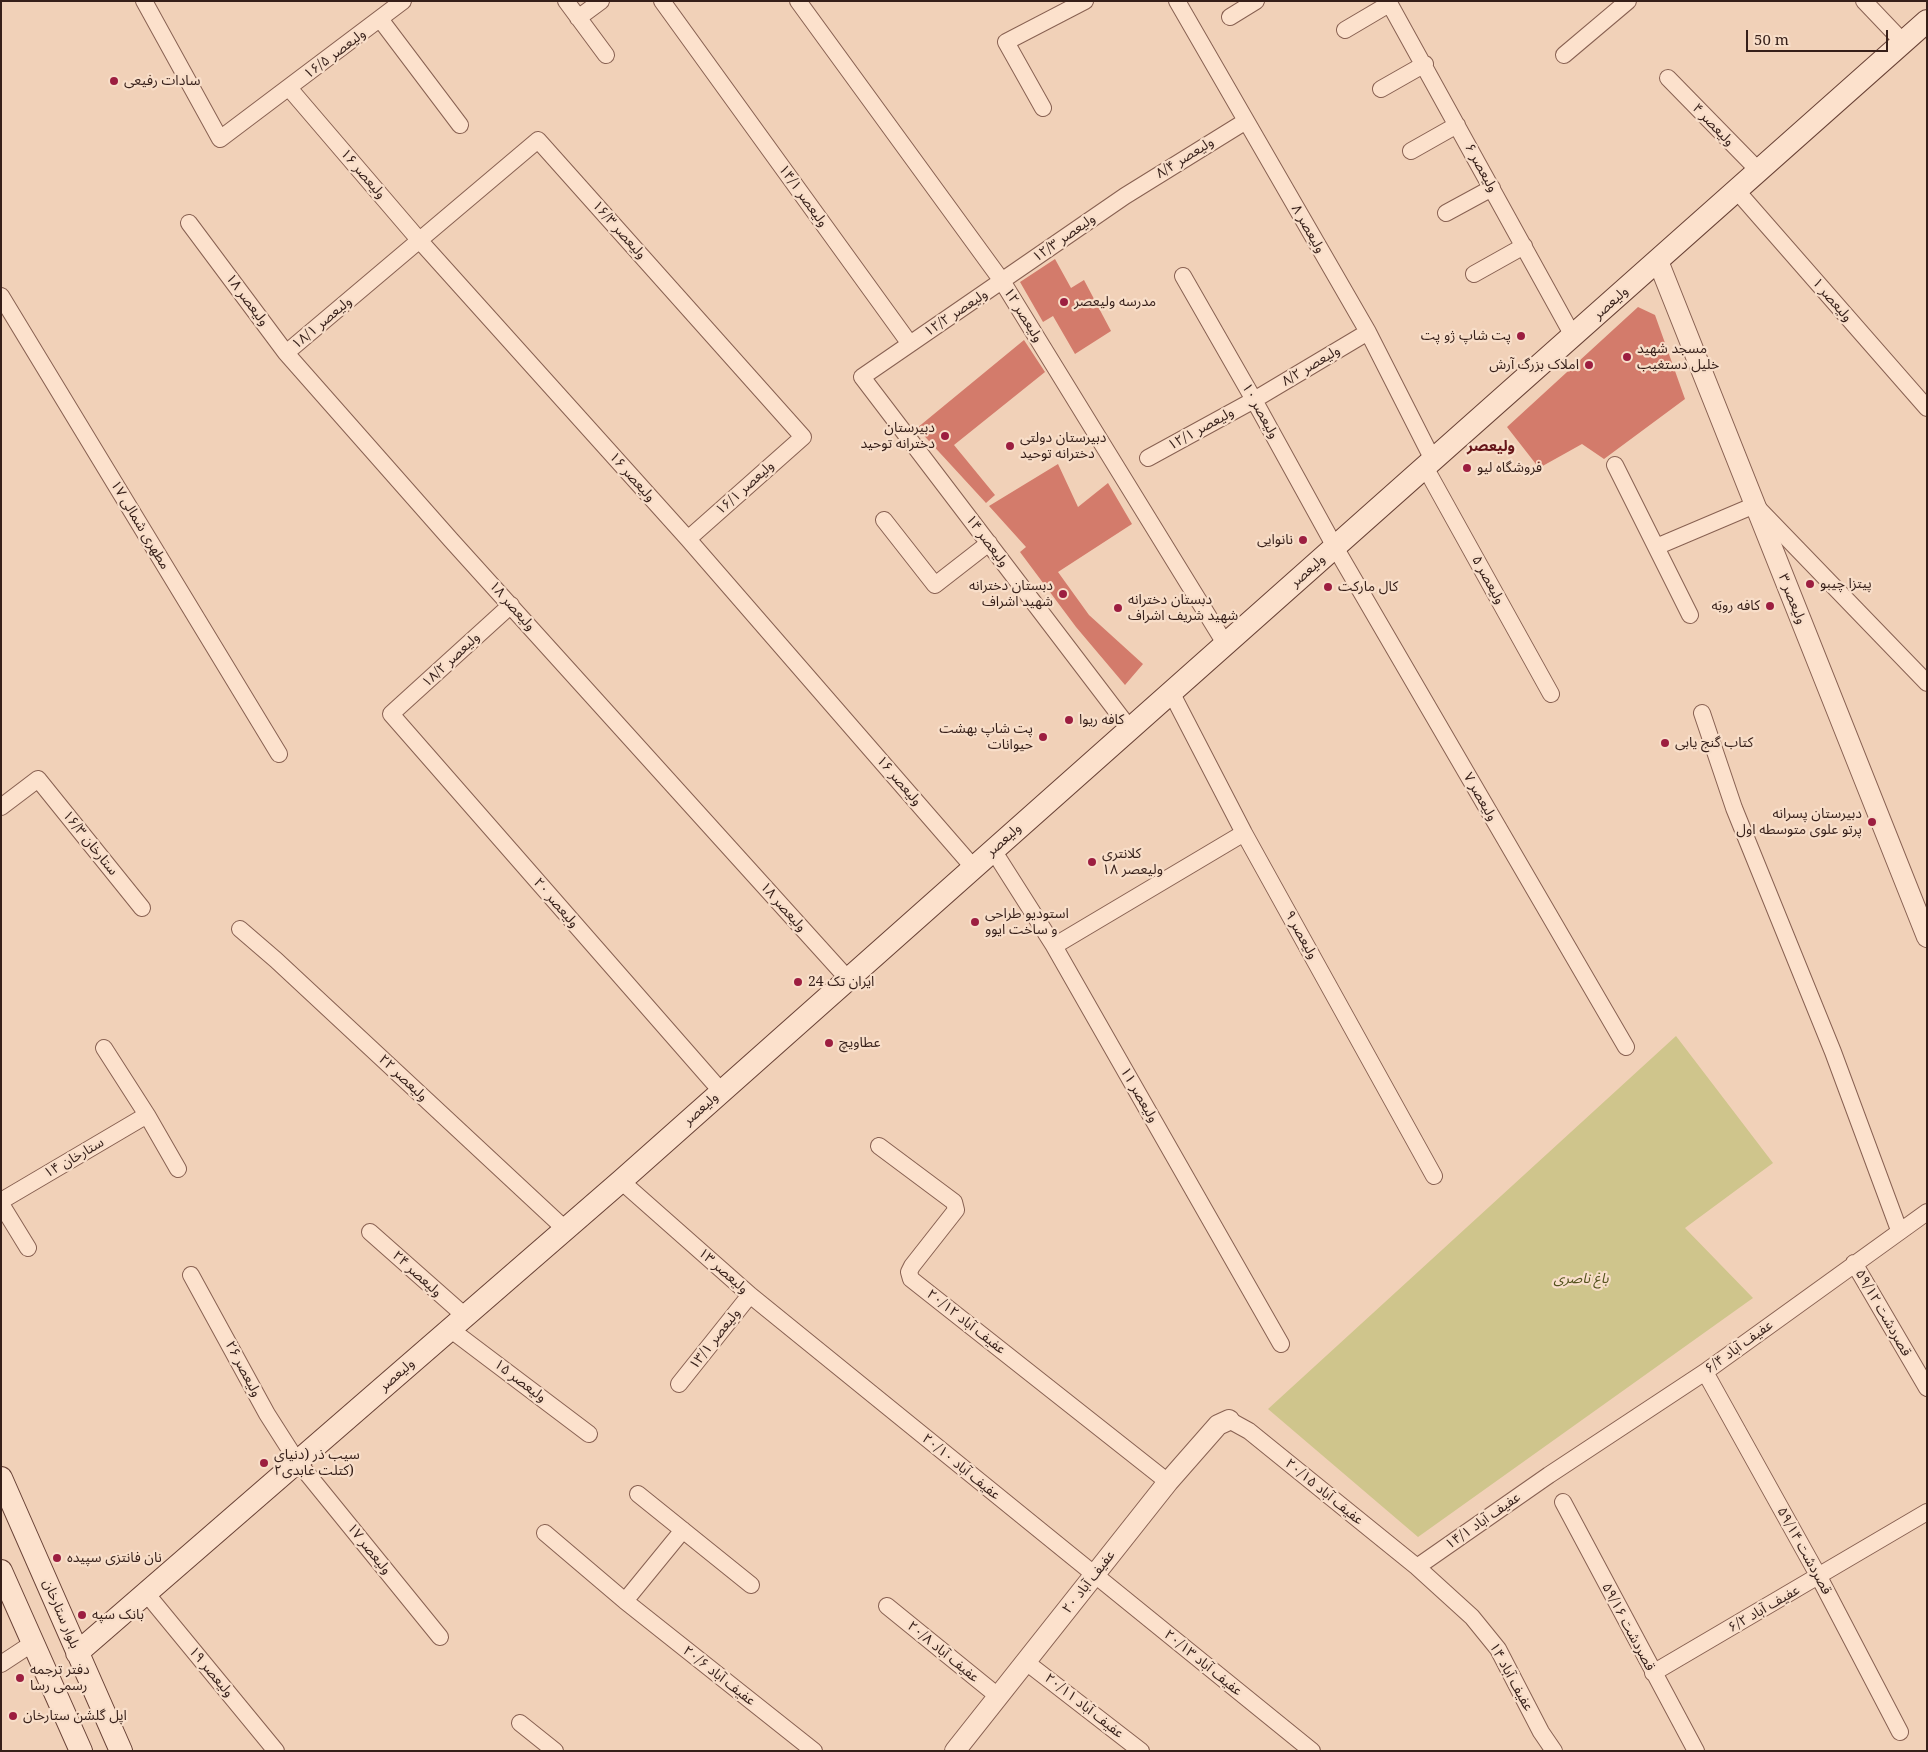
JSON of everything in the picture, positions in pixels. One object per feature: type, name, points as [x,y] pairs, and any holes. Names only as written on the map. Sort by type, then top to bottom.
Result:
[{"type":"main road","name":"ولیعصر","points":[[77,1653],[621,1181],[1927,21]]},
{"type":"main road","name":"بلوار ستارخان","points":[[1,1478],[121,1751]]},
{"type":"main road","points":[[1,1571],[81,1751]]},
{"type":"street","name":"۱۶/۵ ولیعصر","points":[[144,1],[220,139],[404,1]]},
{"type":"street","points":[[566,1],[606,55]]},
{"type":"street","points":[[578,18],[601,1]]},
{"type":"street","name":"۱۴/۱ ولیعصر","points":[[662,1],[910,344]]},
{"type":"street","name":"۱۲ ولیعصر","points":[[798,1],[1002,281],[1226,645]]},
{"type":"street","points":[[1043,108],[1006,42],[1084,1]]},
{"type":"street","name":"۸ ولیعصر","points":[[1177,1],[1368,332],[1430,463]]},
{"type":"street","points":[[1230,17],[1256,1]]},
{"type":"street","points":[[1564,55],[1628,1]]},
{"type":"street","points":[[1864,1],[1904,43]]},
{"type":"street","points":[[1345,30],[1389,2]]},
{"type":"street","name":"۶ ولیعصر","points":[[1389,2],[1425,64],[1573,336]]},
{"type":"street","points":[[380,19],[460,124]]},
{"type":"street","points":[[1380,88],[1425,64]]},
{"type":"street","name":"۴ ولیعصر","points":[[1668,78],[1759,171]]},
{"type":"street","name":"۱۶ ولیعصر","points":[[289,88],[420,241],[688,539],[973,867]]},
{"type":"street","name":"۸/۴ ولیعصر","points":[[1125,196],[1246,121]]},
{"type":"street","points":[[1411,151],[1457,124]]},
{"type":"street","name":"۱۶/۳ ولیعصر","points":[[420,241],[538,140],[803,437]]},
{"type":"street","points":[[1446,213],[1492,188]]},
{"type":"street","name":"۱ ولیعصر","points":[[1737,190],[1927,408]]},
{"type":"street","name":"۱۲/۳ ولیعصر","points":[[1002,281],[1125,196]]},
{"type":"street","name":"۱۸ ولیعصر","points":[[189,223],[286,353],[848,979]]},
{"type":"street","name":"۱۸/۱ ولیعصر","points":[[286,353],[420,241]]},
{"type":"street","points":[[1474,274],[1524,246]]},
{"type":"street","name":"۳ ولیعصر","points":[[1658,261],[1927,937]]},
{"type":"street","name":"۱۰ ولیعصر","points":[[1183,276],[1335,547]]},
{"type":"street","name":"۱۲/۲ ولیعصر","points":[[910,344],[1002,281]]},
{"type":"street","name":"۱۷ مطهری شمالی","points":[[1,296],[279,754]]},
{"type":"street","name":"۸/۲ ولیعصر","points":[[1254,400],[1368,332]]},
{"type":"street","name":"۱۴ ولیعصر","points":[[910,344],[862,377],[1130,729]]},
{"type":"street","name":"۱۲/۱ ولیعصر","points":[[1148,458],[1254,400]]},
{"type":"street","name":"۱۶/۱ ولیعصر","points":[[688,539],[803,437]]},
{"type":"street","name":"۵ ولیعصر","points":[[1430,463],[1551,694]]},
{"type":"street","points":[[1614,465],[1690,615]]},
{"type":"street","points":[[1656,547],[1755,505],[1927,683]]},
{"type":"street","points":[[884,520],[935,585],[989,543]]},
{"type":"street","name":"۷ ولیعصر","points":[[1335,547],[1626,1047]]},
{"type":"street","name":"۱۸/۲ ولیعصر","points":[[391,714],[511,605]]},
{"type":"street","name":"۹ ولیعصر","points":[[1171,692],[1244,833],[1434,1176]]},
{"type":"street","points":[[1702,713],[1734,808],[1833,1052],[1899,1230]]},
{"type":"street","name":"۲۰ ولیعصر","points":[[391,714],[721,1091]]},
{"type":"street","name":"۱۶/۳ ستارخان","points":[[1,806],[38,779],[142,908]]},
{"type":"street","points":[[1054,946],[1244,833]]},
{"type":"street","name":"۱۱ ولیعصر","points":[[993,850],[1054,946],[1281,1344]]},
{"type":"street","name":"۲۲ ولیعصر","points":[[240,929],[276,960],[566,1229]]},
{"type":"street","points":[[104,1048],[147,1115],[178,1169]]},
{"type":"street","name":"۱۴ ستارخان","points":[[1,1202],[147,1115]]},
{"type":"street","name":"عفیف آباد ۲۰/۱۲","points":[[879,1146],[954,1202],[956,1210],[912,1266],[909,1272],[911,1278],[1168,1482]]},
{"type":"street","name":"۱۳ ولیعصر","points":[[621,1181],[750,1295],[828,1357]]},
{"type":"street","points":[[1,1202],[28,1248]]},
{"type":"street","name":"عفیف آباد ۶/۴","points":[[1549,1475],[1705,1372],[1926,1212]]},
{"type":"street","name":"۲۴ ولیعصر","points":[[370,1232],[457,1322]]},
{"type":"street","name":"۵۹/۱۲ قصردشت","points":[[1854,1263],[1927,1388]]},
{"type":"street","name":"۲۶ ولیعصر","points":[[191,1275],[267,1414],[298,1462]]},
{"type":"street","name":"۱۳/۱ ولیعصر","points":[[680,1384],[750,1295]]},
{"type":"street","name":"۱۵ ولیعصر","points":[[457,1322],[589,1434]]},
{"type":"street","name":"عفیف آباد ۲۰/۱۰","points":[[828,1357],[1095,1576]]},
{"type":"street","name":"۵۹/۱۴ قصردشت","points":[[1705,1372],[1819,1577],[1900,1732]]},
{"type":"street","name":"عفیف آباد ۲۰","points":[[956,1751],[1168,1482],[1218,1425],[1229,1420]]},
{"type":"street","name":"عفیف آباد ۲۰/۱۵","points":[[1229,1420],[1249,1431],[1417,1567]]},
{"type":"street","name":"۱۷ ولیعصر","points":[[298,1462],[440,1637]]},
{"type":"street","name":"عفیف آباد ۱۴/۱","points":[[1417,1567],[1549,1475]]},
{"type":"street","points":[[638,1494],[751,1585]]},
{"type":"street","name":"۵۹/۱۶ قصردشت","points":[[1563,1502],[1696,1751]]},
{"type":"street","name":"عفیف آباد ۶/۲","points":[[1653,1673],[1927,1512]]},
{"type":"street","points":[[625,1601],[682,1530]]},
{"type":"street","name":"عفیف آباد ۲۰/۶","points":[[545,1534],[625,1601],[814,1751]]},
{"type":"street","name":"عفیف آباد ۱۴","points":[[1417,1567],[1472,1616],[1498,1649],[1541,1732],[1554,1751]]},
{"type":"street","name":"عفیف آباد ۲۰/۱۳","points":[[1095,1576],[1312,1751]]},
{"type":"street","name":"۱۹ ولیعصر","points":[[146,1593],[276,1751]]},
{"type":"street","name":"عفیف آباد ۲۰/۸","points":[[887,1606],[999,1697]]},
{"type":"street","points":[[1,1664],[32,1643]]},
{"type":"street","name":"عفیف آباد ۲۰/۱۱","points":[[1026,1662],[1141,1751]]},
{"type":"street","points":[[520,1723],[555,1751]]},
{"type":"green space","name":"باغ ناصری","points":[[1676,1036],[1773,1163],[1685,1228],[1753,1298],[1418,1537],[1268,1409]]},
{"type":"building","name":"مدرسه ولیعصر","points":[[1055,259],[1071,288],[1084,280],[1111,331],[1075,354],[1053,316],[1043,322],[1020,282]]},
{"type":"building","name":"مسجد شهید خلیل دستغیب","points":[[1638,307],[1655,315],[1685,399],[1604,459],[1582,444],[1539,468],[1507,427]]},
{"type":"building","name":"دبیرستان دخترانه توحید","points":[[1024,340],[1045,372],[954,445],[995,495],[986,503],[917,428]]},
{"type":"building","name":"دبستان دخترانه شهید اشراف","points":[[1058,464],[1078,507],[1108,483],[1132,524],[1058,572],[1089,615],[1143,664],[1125,685],[1076,627],[1020,552],[1026,547],[989,506]]},
{"type":"place","name":"سادات رفیعی","points":[[114,81]]},
{"type":"place","name":"مدرسه ولیعصر","points":[[1064,302]]},
{"type":"place","name":"پت شاپ ژو پت","points":[[1521,336]]},
{"type":"place","name":"مسجد شهید خلیل دستغیب","points":[[1627,357]]},
{"type":"place","name":"املاک بزرگ آرش","points":[[1589,365]]},
{"type":"place","name":"دبیرستان دخترانه توحید","points":[[945,436]]},
{"type":"place","name":"دبیرستان دولتی دخترانه توحید","points":[[1010,446]]},
{"type":"place","name":"فروشگاه لیو","points":[[1467,468]]},
{"type":"place","name":"نانوایی","points":[[1303,540]]},
{"type":"place","name":"پیتزا چیبو","points":[[1810,584]]},
{"type":"place","name":"کال مارکت","points":[[1328,587]]},
{"type":"place","name":"دبستان دخترانه شهید اشراف","points":[[1063,594]]},
{"type":"place","name":"کافه روبَه","points":[[1770,606]]},
{"type":"place","name":"دبستان دخترانه شهید شریف اشراف","points":[[1118,608]]},
{"type":"place","name":"کافه ریوا","points":[[1069,720]]},
{"type":"place","name":"پت شاپ بهشت حیوانات","points":[[1043,737]]},
{"type":"place","name":"کتاب گنج یابی","points":[[1665,743]]},
{"type":"place","name":"دبیرستان پسرانه پرتو علوی متوسطه اول","points":[[1872,822]]},
{"type":"place","name":"کلانتری ۱۸ ولیعصر","points":[[1092,862]]},
{"type":"place","name":"استودیو طراحی و ساخت ایوو","points":[[975,922]]},
{"type":"place","name":"ایران تک 24","points":[[798,982]]},
{"type":"place","name":"عطاویچ","points":[[829,1043]]},
{"type":"place","name":"سیب ذر (دنیای کتلت عابدی۲)","points":[[264,1463]]},
{"type":"place","name":"نان فانتزی سپیده","points":[[57,1558]]},
{"type":"place","name":"بانک سپه","points":[[82,1615]]},
{"type":"place","name":"دفتر ترجمه رسمی رسا","points":[[20,1678]]},
{"type":"place","name":"اپل گلشن ستارخان","points":[[13,1716]]},
{"type":"district","name":"ولیعصر","points":[[1491,447]]}]
